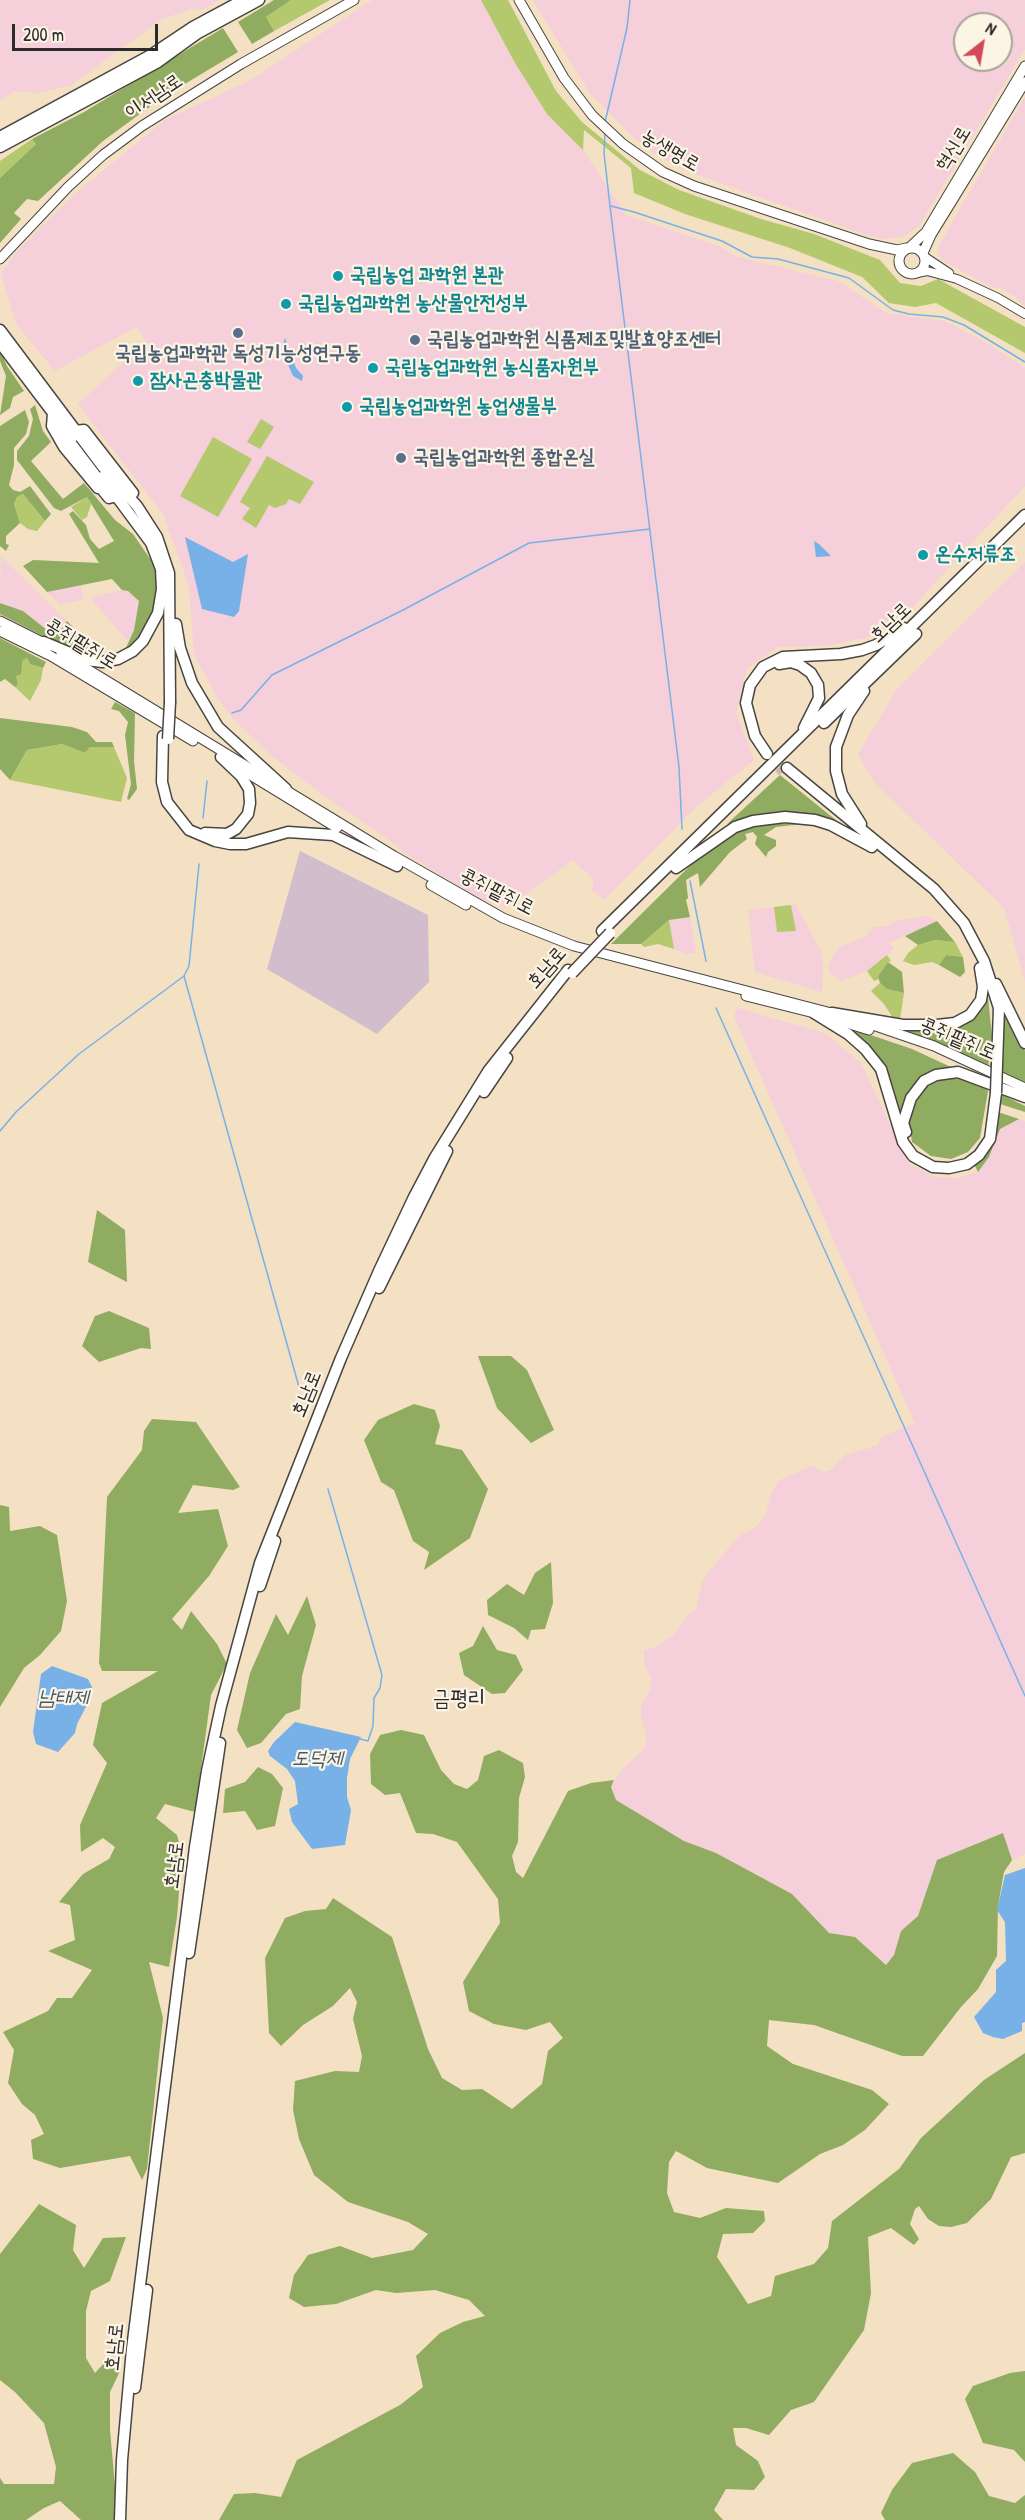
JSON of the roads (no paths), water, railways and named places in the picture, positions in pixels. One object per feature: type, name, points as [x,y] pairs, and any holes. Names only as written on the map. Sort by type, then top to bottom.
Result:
[{"type":"highway","points":[[0,137],[151,55],[193,27],[243,0]]},
{"type":"highway","points":[[0,147],[158,62],[198,33],[259,0]]},
{"type":"highway","points":[[0,156],[51,123],[50,120]]},
{"type":"highway","points":[[0,330],[135,504],[157,537],[180,648],[192,683],[218,727],[286,789]]},
{"type":"highway","points":[[0,343],[55,417],[56,424],[101,483],[108,491],[116,495],[151,543],[165,571],[171,624],[162,783],[167,802],[189,830],[208,839],[230,844],[246,844],[288,832],[333,835],[397,866]]},
{"type":"highway","points":[[55,417],[52,426],[100,489],[109,498],[116,495]]},
{"type":"highway","name":"호남로","points":[[120,2520],[122,2460],[132,2349],[195,1847],[207,1771],[221,1706],[260,1563],[341,1358],[379,1271],[434,1159],[489,1070],[570,972],[606,932],[788,748],[1025,515]]},
{"type":"highway","name":"호남로","points":[[606,932],[676,868],[1025,525]]},
{"type":"highway","points":[[44,642],[87,660],[102,662],[118,659],[143,641],[151,629],[161,601],[165,571]]},
{"type":"highway","points":[[788,748],[803,729],[819,699],[818,685],[811,673],[801,665],[791,662],[780,663],[769,669],[755,687],[752,699],[757,727],[769,752],[755,736],[746,703],[750,685],[763,667],[783,657],[841,654],[876,645],[914,622],[937,603]]},
{"type":"highway","points":[[881,849],[855,817],[842,794],[836,771],[836,747],[848,715],[890,660]]},
{"type":"highway","points":[[165,737],[168,786],[173,800],[182,816],[196,829],[215,835],[227,834],[243,822],[248,814],[250,803],[249,789],[241,776],[221,757]]},
{"type":"highway","points":[[785,770],[881,849],[934,889],[950,906],[964,923],[1025,1043]]},
{"type":"highway","points":[[676,868],[735,827],[753,821],[785,817],[815,820],[831,825],[881,849]]},
{"type":"highway","points":[[832,1013],[903,1025],[937,1025],[960,1021],[973,1012],[981,1000],[981,959]]},
{"type":"highway","points":[[814,1013],[848,1034],[865,1049],[881,1069],[903,1142],[913,1156],[933,1167],[949,1168],[967,1164],[979,1155],[990,1139],[996,1064],[994,1007],[981,959]]},
{"type":"highway","name":"호남로","points":[[128,2520],[128,2470],[135,2387],[190,1945],[214,1773],[236,1672],[252,1613],[281,1524],[311,1448],[386,1272],[424,1195],[460,1129],[501,1066],[570,972]]},
{"type":"highway","points":[[994,1092],[984,1141],[966,1158],[957,1162],[932,1161],[912,1147],[903,1123],[906,1109],[917,1088],[936,1075],[958,1072],[1025,1097]]},
{"type":"highway","points":[[181,1921],[191,1851],[195,1847]]},
{"type":"highway","points":[[157,2152],[156,2130],[170,2005]]},
{"type":"main road","name":"이서남로","points":[[0,259],[103,155],[142,126],[241,64],[354,0]]},
{"type":"main road","name":"농생명로","points":[[519,0],[564,78],[592,115],[622,144],[663,172],[694,186],[869,244],[897,250],[917,248],[924,255]]},
{"type":"main road","name":"혁신로","points":[[908,248],[926,232],[1025,66]]},
{"type":"main road","name":"혁신로","points":[[924,255],[931,235],[1025,82]]},
{"type":"main road","name":"농생명로","points":[[869,244],[891,257],[904,272],[917,273]]},
{"type":"main road","points":[[899,264],[899,255],[908,248]]},
{"type":"main road","points":[[917,273],[923,268],[924,255]]},
{"type":"main road","name":"콩쥐팥쥐로","points":[[0,621],[44,642],[394,856],[503,918],[574,946],[832,1013],[933,1046],[1025,1088]]},
{"type":"main road","name":"콩쥐팥쥐로","points":[[0,631],[51,656],[221,757],[397,866],[496,921],[548,943],[615,964],[814,1013],[897,1039],[938,1054],[1025,1097]]},
{"type":"street","name":"농생명로","points":[[924,255],[957,279]]},
{"type":"street","name":"농생명로","points":[[917,273],[927,271],[957,279],[998,298],[1025,314]]},
{"type":"water","points":[[285,338],[296,368],[303,376],[302,381],[293,376],[286,360],[282,347]]},
{"type":"water","points":[[185,537],[233,562],[248,554],[239,611],[234,617],[202,609]]},
{"type":"water","points":[[814,541],[819,544],[831,556],[816,557]]},
{"type":"water","name":"남태제","points":[[52,1666],[88,1679],[92,1687],[75,1733],[58,1752],[36,1744],[33,1732],[41,1674]]},
{"type":"water","name":"도덕제","points":[[295,1722],[361,1737],[350,1759],[347,1778],[347,1797],[351,1810],[345,1845],[312,1849],[292,1822],[289,1809],[298,1804],[295,1781],[287,1769],[270,1756],[268,1751]]},
{"type":"water","points":[[1025,1868],[1025,2022],[1022,2023],[1022,2031],[1003,2039],[983,2033],[974,2017],[996,1992],[996,1970],[1006,1961],[1005,1922],[997,1910],[1005,1875]]},
{"type":"waterway","points":[[605,122],[627,28],[630,0]]},
{"type":"waterway","points":[[605,133],[604,153],[610,206],[679,767],[682,829]]},
{"type":"waterway","points":[[611,206],[722,241],[752,257],[778,259],[849,278],[893,310],[943,317],[964,325],[1025,362]]},
{"type":"waterway","points":[[232,713],[241,710],[272,675],[403,610],[529,543],[650,529]]},
{"type":"waterway","points":[[203,818],[207,781]]},
{"type":"waterway","points":[[0,1131],[16,1112],[79,1054],[184,976],[189,966],[199,864]]},
{"type":"waterway","points":[[690,881],[706,961]]},
{"type":"waterway","points":[[184,976],[299,1387]]},
{"type":"waterway","points":[[716,1008],[1025,1696]]},
{"type":"waterway","points":[[328,1489],[382,1675],[380,1688],[374,1698],[373,1726],[368,1741],[360,1739]]},
{"type":"tunnel","points":[[769,756],[783,772]]},
{"type":"place","name":"국립농업 과학원 본관","points":[[338,276]]},
{"type":"place","name":"국립농업과학원 농산물안전성부","points":[[286,304]]},
{"type":"place","name":"국립농업과학관 독성기능성연구동","points":[[238,333]]},
{"type":"place","name":"국립농업과학원 식품제조및발효양조센터","points":[[415,340]]},
{"type":"place","name":"국립농업과학원 농식품자원부","points":[[373,368]]},
{"type":"place","name":"잠사곤충박물관","points":[[138,381]]},
{"type":"place","name":"국립농업과학원 농업생물부","points":[[347,407]]},
{"type":"place","name":"국립농업과학원 종합온실","points":[[401,458]]},
{"type":"place","name":"온수저류조","points":[[923,555]]},
{"type":"district","name":"금평리","points":[[459,1699]]}]
